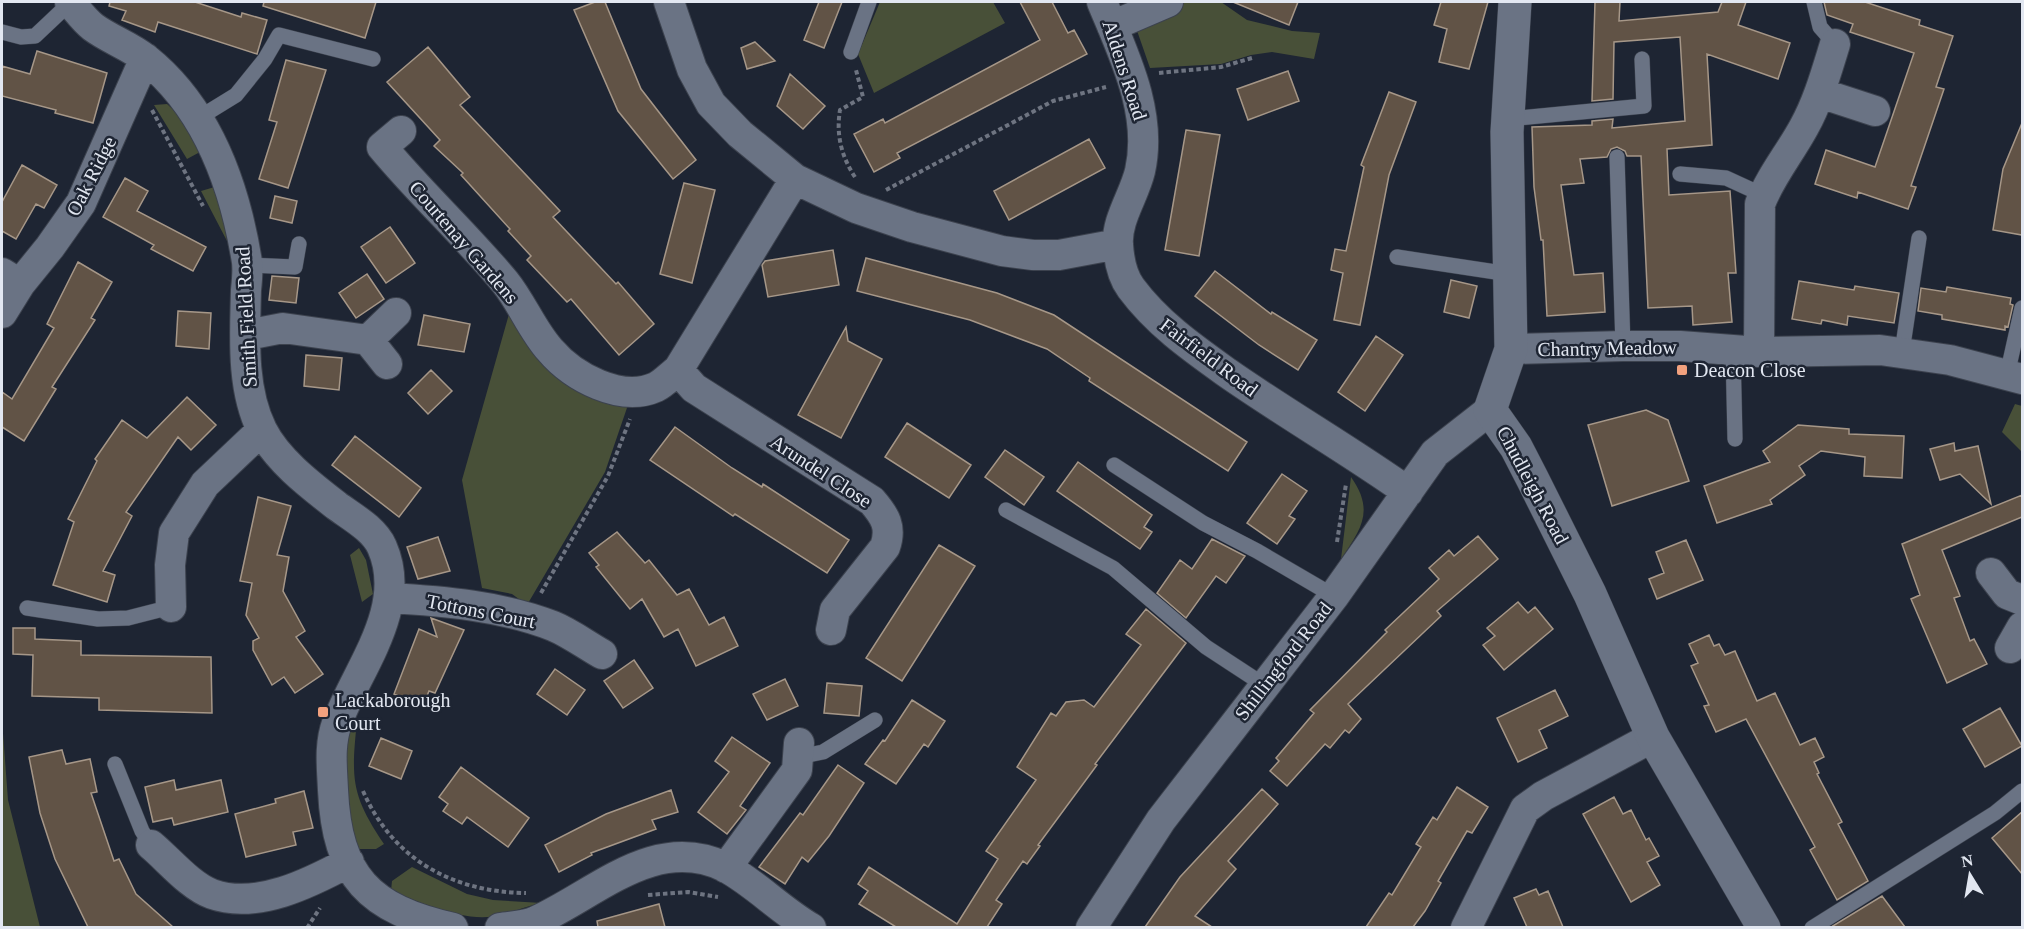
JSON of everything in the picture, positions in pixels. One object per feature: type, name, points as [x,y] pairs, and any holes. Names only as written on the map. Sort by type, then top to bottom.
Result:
[{"type":"street","name":"Smith Field Road","points":[[70,2],[92,26],[140,69],[173,84],[197,119],[226,175],[248,265],[246,362],[250,394],[262,430],[280,456],[323,495],[370,531],[382,547],[389,597],[372,649],[337,723],[331,748],[335,820],[340,845],[360,882],[387,906],[408,915],[453,927]]},
{"type":"street","points":[[669,2],[692,69],[711,104],[740,134],[795,179],[865,202],[966,242],[1034,255],[1059,255],[1118,244]]},
{"type":"street","points":[[1107,14],[1168,2]]},
{"type":"street","name":"Chudleigh Road","points":[[1515,2],[1508,119],[1511,349],[1490,410],[1516,447],[1538,489],[1590,594],[1653,737],[1764,927]]},
{"type":"street","name":"Aldens Road","points":[[1107,14],[1131,77],[1144,124],[1144,150],[1118,244]]},
{"type":"street","points":[[1746,351],[1760,204],[1763,195],[1805,126],[1820,93],[1835,44]]},
{"type":"street","name":"Oak Ridge","points":[[2,313],[10,278],[50,247],[81,203],[140,69]]},
{"type":"street","points":[[1820,93],[1875,111]]},
{"type":"street","name":"Courtenay Gardens","points":[[401,131],[382,147],[410,181],[506,283],[550,351],[585,379],[609,388],[636,390],[657,386],[678,370],[795,179]]},
{"type":"street","name":"Fairfield Road","points":[[1118,244],[1121,267],[1130,286],[1155,317],[1177,337],[1265,399],[1408,492]]},
{"type":"street","points":[[368,340],[396,313]]},
{"type":"street","points":[[247,335],[283,328],[368,340],[387,364]]},
{"type":"street","name":"Chantry Meadow","points":[[1511,349],[1623,346],[1746,351],[1902,352],[1950,360],[2015,377]]},
{"type":"street","name":"Arundel Close","points":[[678,370],[694,388],[863,496],[886,517],[889,535],[885,547],[835,610],[831,630]]},
{"type":"street","name":"Shillingford Road","points":[[1091,927],[1161,819],[1334,596],[1435,453],[1490,410]]},
{"type":"street","points":[[171,607],[170,565],[174,532],[205,484],[262,430]]},
{"type":"street","points":[[1991,573],[2007,594],[2022,600]]},
{"type":"street","name":"Tottons Court","points":[[389,597],[443,601],[528,618],[555,627],[602,654]]},
{"type":"street","points":[[1466,927],[1525,810],[1543,796],[1653,737]]},
{"type":"street","points":[[726,868],[796,770],[799,750]]},
{"type":"street","points":[[150,845],[211,893],[240,898],[284,891],[349,862]]},
{"type":"street","points":[[500,927],[535,922],[589,890],[647,862],[685,856],[726,868],[802,925]]},
{"type":"lane","points":[[2,32],[21,37],[35,36],[70,2]]},
{"type":"lane","points":[[851,52],[869,2]]},
{"type":"lane","points":[[1814,2],[1820,27],[1835,44]]},
{"type":"lane","points":[[197,119],[236,95],[265,58],[279,35],[373,59]]},
{"type":"lane","points":[[1508,119],[1644,106],[1642,59]]},
{"type":"lane","points":[[1617,157],[1623,346]]},
{"type":"lane","points":[[1680,174],[1726,178],[1763,195]]},
{"type":"lane","points":[[1902,352],[1919,238]]},
{"type":"lane","points":[[248,265],[295,267],[299,244]]},
{"type":"lane","points":[[1397,257],[1509,274]]},
{"type":"lane","points":[[2015,377],[2022,308]]},
{"type":"lane","points":[[1735,439],[1746,351]]},
{"type":"lane","points":[[1114,465],[1203,523],[1257,550],[1334,596]]},
{"type":"lane","points":[[1006,510],[1113,568],[1206,647],[1264,685]]},
{"type":"lane","points":[[27,608],[98,619],[128,618],[171,607]]},
{"type":"lane","points":[[799,750],[823,752],[875,720]]},
{"type":"lane","points":[[115,764],[150,845]]},
{"type":"lane","points":[[1812,927],[1995,813],[2022,791]]},
{"type":"path","points":[[851,52],[863,97],[840,110],[838,139],[865,202],[1053,101],[1086,90],[1114,86],[1131,77],[1221,67],[1252,58]]},
{"type":"path","points":[[140,69],[206,211]]},
{"type":"path","points":[[528,618],[608,477],[634,408],[636,390]]},
{"type":"path","points":[[1337,543],[1346,481]]},
{"type":"path","points":[[362,788],[375,819],[403,851],[443,876],[494,892],[535,893]]},
{"type":"path","points":[[641,896],[688,892],[721,898]]},
{"type":"green space","points":[[880,2],[993,2],[1005,23],[874,93],[858,54]]},
{"type":"green space","points":[[1180,2],[1221,2],[1247,20],[1292,31],[1320,33],[1314,59],[1272,52],[1251,55],[1221,64],[1150,68],[1134,22]]},
{"type":"green space","points":[[167,104],[176,112],[200,152],[187,159],[154,105]]},
{"type":"green space","points":[[218,186],[227,241],[201,191]]},
{"type":"green space","points":[[509,314],[629,402],[605,472],[527,605],[512,594],[482,588],[462,480]]},
{"type":"green space","points":[[2015,404],[2022,406],[2022,452],[2002,432]]},
{"type":"green space","points":[[1351,477],[1358,489],[1364,510],[1359,529],[1341,559]]},
{"type":"green space","points":[[359,548],[366,560],[373,594],[362,602],[350,555]]},
{"type":"green space","points":[[2,720],[8,800],[40,927],[2,927]]},
{"type":"green space","points":[[357,721],[354,758],[356,786],[365,812],[384,844],[376,849],[356,849],[340,775],[350,722]]},
{"type":"green space","points":[[412,867],[467,894],[493,900],[542,903],[487,917],[473,917],[444,911],[391,891],[392,881]]},
{"type":"building","points":[[110,2],[195,2],[241,17],[242,13],[267,20],[257,54],[158,22],[155,32],[122,20],[126,11],[109,6]]},
{"type":"building","points":[[264,2],[376,2],[365,38],[263,6]]},
{"type":"building","points":[[595,2],[605,2],[641,89],[696,160],[673,179],[618,111],[574,10]]},
{"type":"building","points":[[819,2],[842,2],[824,48],[804,40]]},
{"type":"building","points":[[1020,2],[1052,2],[1068,33],[1074,30],[1087,54],[897,153],[900,158],[874,172],[854,134],[883,119],[885,123],[1040,40]]},
{"type":"building","points":[[1233,2],[1298,2],[1289,25]]},
{"type":"building","points":[[1441,2],[1488,2],[1469,69],[1439,62],[1447,29],[1434,25]]},
{"type":"building","points":[[1595,2],[1620,2],[1619,21],[1718,12],[1722,2],[1746,2],[1738,25],[1790,43],[1778,79],[1707,54],[1712,145],[1667,149],[1669,195],[1730,191],[1736,273],[1728,273],[1732,322],[1693,325],[1692,306],[1648,308],[1641,156],[1627,156],[1625,151],[1617,147],[1611,149],[1607,157],[1580,159],[1584,183],[1561,185],[1574,275],[1603,273],[1605,312],[1547,316],[1543,240],[1541,240],[1534,187],[1532,127],[1592,125],[1592,121],[1613,119],[1612,128],[1685,121],[1680,37],[1614,42],[1613,99],[1592,101]]},
{"type":"building","points":[[1824,2],[1865,2],[1920,20],[1919,25],[1953,36],[1936,87],[1944,89],[1911,186],[1916,187],[1908,209],[1858,192],[1857,198],[1815,184],[1826,150],[1875,167],[1914,53],[1850,32],[1853,24],[1827,15]]},
{"type":"building","points":[[755,42],[775,61],[747,69],[741,48]]},
{"type":"building","points":[[428,47],[470,97],[460,105],[560,211],[553,217],[616,284],[618,282],[654,324],[619,355],[571,299],[567,302],[527,260],[531,256],[508,231],[510,229],[461,175],[463,173],[434,146],[440,140],[387,82]]},
{"type":"building","points":[[37,51],[107,73],[93,123],[55,113],[56,110],[2,96],[2,66],[30,74]]},
{"type":"building","points":[[286,60],[326,70],[288,188],[259,179],[277,122],[269,120]]},
{"type":"building","points":[[1288,71],[1299,101],[1248,120],[1237,89]]},
{"type":"building","points":[[790,74],[825,106],[803,129],[777,106]]},
{"type":"building","points":[[1389,92],[1416,102],[1389,175],[1360,325],[1334,320],[1343,273],[1331,270],[1335,249],[1346,251],[1364,167],[1361,165]]},
{"type":"building","points":[[2022,123],[2022,235],[1993,230],[2003,169]]},
{"type":"building","points":[[1186,130],[1220,135],[1199,256],[1165,250]]},
{"type":"building","points":[[1089,139],[1105,168],[1009,220],[994,191]]},
{"type":"building","points":[[22,165],[57,185],[44,208],[36,204],[16,239],[2,231],[2,202]]},
{"type":"building","points":[[125,178],[148,191],[137,211],[206,247],[193,271],[151,249],[154,245],[103,217]]},
{"type":"building","points":[[684,183],[715,190],[692,283],[660,274]]},
{"type":"building","points":[[275,196],[297,201],[292,223],[270,218]]},
{"type":"building","points":[[390,227],[415,263],[386,283],[361,247]]},
{"type":"building","points":[[833,250],[839,285],[768,297],[762,265],[765,261]]},
{"type":"building","points":[[866,258],[997,293],[1054,315],[1247,442],[1228,471],[1089,381],[1090,378],[1047,349],[970,320],[857,291]]},
{"type":"building","points":[[78,262],[112,282],[91,318],[95,320],[52,387],[56,389],[24,441],[2,427],[2,392],[12,399],[54,328],[47,324]]},
{"type":"building","points":[[1215,271],[1271,314],[1272,312],[1317,340],[1298,370],[1259,345],[1195,296]]},
{"type":"building","points":[[367,274],[384,299],[356,318],[339,293]]},
{"type":"building","points":[[272,276],[299,278],[296,303],[269,300]]},
{"type":"building","points":[[1451,280],[1477,286],[1469,318],[1444,312]]},
{"type":"building","points":[[1799,281],[1854,290],[1855,286],[1899,293],[1894,323],[1848,316],[1847,325],[1822,320],[1821,324],[1792,319]]},
{"type":"building","points":[[1947,287],[2011,298],[2010,304],[2013,305],[2008,327],[2005,326],[2005,330],[1942,319],[1942,315],[1918,311],[1921,288],[1946,292]]},
{"type":"building","points":[[178,311],[211,313],[209,349],[176,346]]},
{"type":"building","points":[[424,315],[470,324],[464,352],[418,345]]},
{"type":"building","points":[[846,327],[848,341],[882,359],[841,438],[798,415]]},
{"type":"building","points":[[1376,336],[1403,355],[1365,411],[1338,392]]},
{"type":"building","points":[[306,355],[342,358],[339,390],[304,386]]},
{"type":"building","points":[[431,370],[452,391],[428,414],[408,393]]},
{"type":"building","points":[[187,397],[216,425],[191,450],[178,437],[126,512],[132,516],[103,571],[115,575],[107,602],[53,585],[74,522],[68,519],[97,461],[95,459],[122,420],[147,438]]},
{"type":"building","points":[[1646,410],[1668,420],[1689,481],[1612,506],[1588,425]]},
{"type":"building","points":[[907,423],[971,465],[949,498],[885,457]]},
{"type":"building","points":[[1798,425],[1849,429],[1849,434],[1904,436],[1902,478],[1864,476],[1865,457],[1821,451],[1799,466],[1805,475],[1770,500],[1772,504],[1717,523],[1704,486],[1770,462],[1763,451]]},
{"type":"building","points":[[675,427],[732,468],[762,487],[763,484],[849,540],[827,573],[735,514],[733,516],[650,460]]},
{"type":"building","points":[[355,436],[421,488],[399,517],[332,465]]},
{"type":"building","points":[[1954,443],[1955,451],[1978,446],[1991,504],[1960,474],[1940,480],[1930,449]]},
{"type":"building","points":[[1005,450],[1044,477],[1024,505],[985,477]]},
{"type":"building","points":[[1078,462],[1152,515],[1144,527],[1152,532],[1140,549],[1057,491]]},
{"type":"building","points":[[1282,474],[1307,491],[1289,516],[1295,519],[1277,544],[1247,523]]},
{"type":"building","points":[[2022,495],[2022,517],[1942,550],[1960,596],[1954,598],[1970,641],[1974,639],[1987,664],[1947,683],[1911,599],[1920,595],[1902,544]]},
{"type":"building","points":[[258,497],[291,506],[277,555],[289,557],[283,591],[305,631],[296,637],[323,674],[295,693],[284,677],[272,685],[253,650],[253,641],[259,638],[246,615],[252,583],[240,581]]},
{"type":"building","points":[[617,532],[645,563],[649,560],[677,595],[689,589],[709,625],[724,617],[738,646],[696,666],[678,629],[664,637],[642,599],[630,609],[596,567],[599,565],[589,553]]},
{"type":"building","points":[[1478,536],[1498,559],[1437,611],[1441,616],[1348,704],[1361,719],[1349,733],[1345,730],[1330,748],[1325,744],[1287,786],[1270,771],[1279,761],[1276,758],[1314,713],[1310,710],[1387,632],[1385,630],[1439,579],[1429,568],[1449,550],[1454,556]]},
{"type":"building","points":[[438,537],[450,571],[418,579],[407,547]]},
{"type":"building","points":[[1212,539],[1245,556],[1226,583],[1216,576],[1186,618],[1157,593],[1180,560],[1192,569]]},
{"type":"building","points":[[1686,540],[1703,580],[1657,599],[1649,579],[1664,573],[1656,552]]},
{"type":"building","points":[[939,545],[975,566],[902,681],[866,658]]},
{"type":"building","points":[[1518,602],[1528,613],[1535,607],[1553,629],[1504,670],[1483,645],[1495,636],[1487,628]]},
{"type":"building","points":[[1146,609],[1186,643],[1095,764],[1097,765],[1038,845],[1040,846],[1027,864],[1023,861],[996,900],[1002,904],[987,927],[896,927],[859,904],[868,891],[858,884],[869,867],[957,924],[998,859],[986,851],[1036,780],[1017,767],[1051,713],[1056,716],[1066,702],[1084,700],[1094,707],[1141,645],[1126,634]]},
{"type":"building","points":[[431,618],[464,630],[435,693],[429,691],[423,706],[394,694],[419,629],[437,637]]},
{"type":"building","points":[[13,628],[35,628],[35,639],[81,641],[81,655],[211,657],[212,713],[99,710],[99,698],[32,696],[33,655],[13,654]]},
{"type":"building","points":[[1709,635],[1714,646],[1719,644],[1725,655],[1735,651],[1757,701],[1775,693],[1800,745],[1815,738],[1824,757],[1814,762],[1819,773],[1817,774],[1842,822],[1838,824],[1868,881],[1837,900],[1810,850],[1815,847],[1746,719],[1716,732],[1704,706],[1709,705],[1691,666],[1698,663],[1689,644]]},
{"type":"building","points":[[634,660],[653,688],[623,708],[604,681]]},
{"type":"building","points":[[555,669],[585,690],[567,715],[537,694]]},
{"type":"building","points":[[785,679],[798,706],[767,720],[753,694]]},
{"type":"building","points":[[827,683],[862,686],[859,716],[824,713]]},
{"type":"building","points":[[1555,690],[1568,716],[1539,730],[1547,748],[1518,762],[1497,718]]},
{"type":"building","points":[[912,700],[945,721],[928,747],[924,744],[896,784],[865,764],[883,740],[885,741]]},
{"type":"building","points":[[2000,708],[2022,746],[1985,767],[1963,729]]},
{"type":"building","points":[[732,737],[770,763],[740,806],[746,810],[727,834],[698,812],[729,772],[715,761]]},
{"type":"building","points":[[381,738],[412,751],[401,779],[369,766]]},
{"type":"building","points":[[62,750],[66,764],[90,759],[97,792],[91,793],[114,861],[119,859],[136,894],[173,927],[88,927],[55,859],[40,813],[29,757]]},
{"type":"building","points":[[838,765],[864,783],[829,836],[808,862],[802,857],[785,884],[759,867],[800,813],[803,815]]},
{"type":"building","points":[[461,767],[529,818],[508,847],[467,817],[462,824],[443,811],[448,804],[439,797]]},
{"type":"building","points":[[174,780],[176,790],[221,780],[228,812],[174,825],[172,818],[153,822],[145,787]]},
{"type":"building","points":[[1457,787],[1488,807],[1472,833],[1467,831],[1438,881],[1441,883],[1425,911],[1413,927],[1366,927],[1389,893],[1392,895],[1421,847],[1416,844],[1433,817],[1437,820]]},
{"type":"building","points":[[1262,789],[1278,804],[1228,861],[1236,869],[1195,916],[1212,927],[1145,927],[1180,877]]},
{"type":"building","points":[[671,790],[678,812],[652,820],[656,829],[591,853],[592,855],[559,872],[545,845],[606,814]]},
{"type":"building","points":[[304,791],[313,828],[293,832],[296,845],[246,857],[235,814],[276,803],[275,799]]},
{"type":"building","points":[[1614,797],[1623,814],[1631,810],[1646,840],[1649,838],[1659,856],[1647,862],[1660,885],[1631,902],[1583,814]]},
{"type":"building","points":[[2022,812],[2022,874],[1992,838]]},
{"type":"building","points":[[1536,889],[1539,895],[1548,891],[1563,927],[1527,927],[1514,898]]},
{"type":"building","points":[[1882,896],[1905,927],[1831,927]]},
{"type":"building","points":[[659,904],[665,927],[598,927],[597,921]]},
{"type":"place","name":"Deacon Close","points":[[1682,370]]},
{"type":"place","name":"Lackaborough Court","points":[[323,712]]}]
